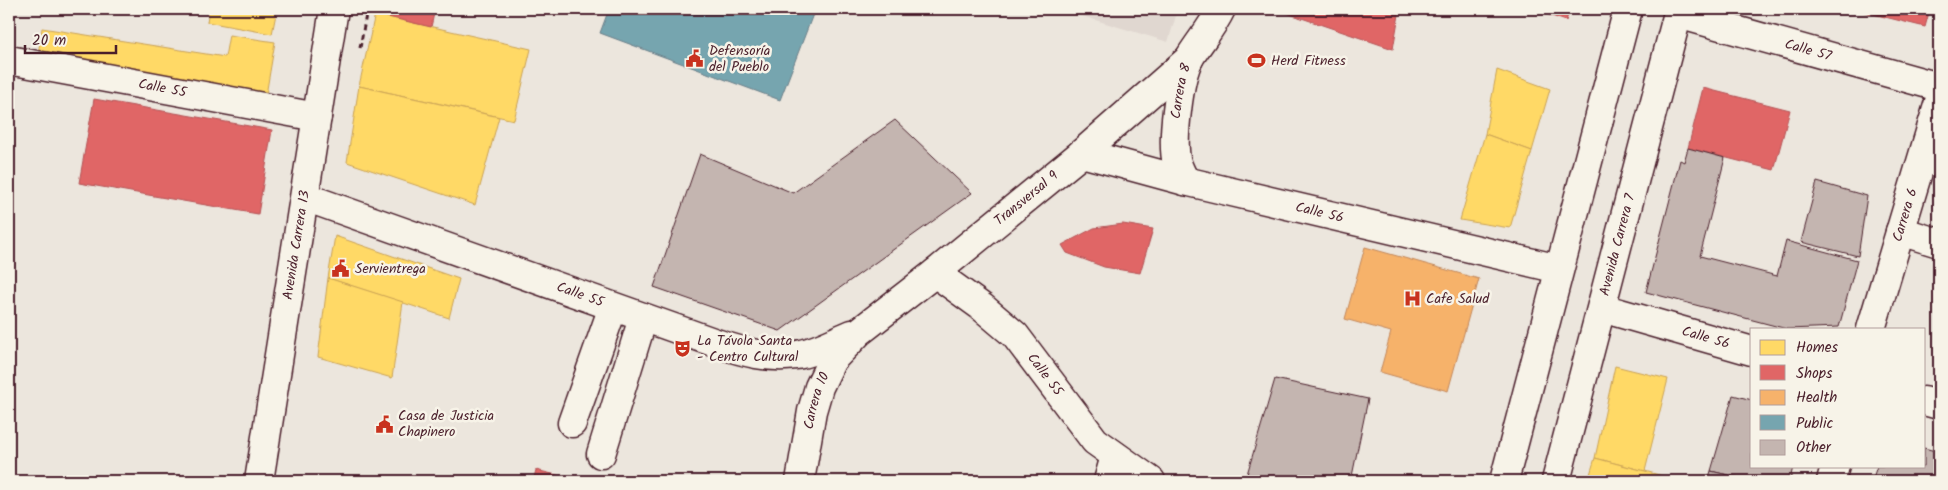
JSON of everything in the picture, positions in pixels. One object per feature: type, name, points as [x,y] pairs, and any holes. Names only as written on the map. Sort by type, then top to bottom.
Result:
[{"type":"street","name":"Avenida Carrera 13","points":[[259,481],[334,9]]},
{"type":"street","name":"Carrera 8","points":[[1185,181],[1177,163],[1175,149],[1176,116],[1180,92],[1189,59],[1221,9]]},
{"type":"street","points":[[1504,481],[1628,9]]},
{"type":"street","name":"Calle 57","points":[[1679,11],[1939,87]]},
{"type":"street","name":"Avenida Carrera 7","points":[[1556,481],[1656,92],[1679,11]]},
{"type":"street","name":"Transversal 9","points":[[859,332],[935,273],[1082,153],[1189,59]]},
{"type":"street","name":"Calle 55","points":[[9,60],[317,117]]},
{"type":"street","name":"Carrera 6","points":[[1871,328],[1939,102]]},
{"type":"street","name":"Calle 56","points":[[1082,153],[1185,181],[1559,270]]},
{"type":"street","name":"Calle 55","points":[[304,197],[749,354],[774,356],[798,354],[859,332]]},
{"type":"street","points":[[1900,231],[1939,243]]},
{"type":"street","name":"Calle 55","points":[[935,273],[982,307],[1015,335],[1095,440],[1111,469],[1151,481]]},
{"type":"street","points":[[572,423],[613,307]]},
{"type":"street","name":"Calle 56","points":[[1602,308],[1750,350]]},
{"type":"street","points":[[601,454],[643,318]]},
{"type":"street","name":"Carrera 10","points":[[800,481],[812,411],[819,387],[832,360],[859,332]]},
{"type":"street","points":[[1926,402],[1939,405]]},
{"type":"street","points":[[1831,481],[1834,468]]},
{"type":"shaded area","points":[[1059,9],[1178,9],[1168,42]]},
{"type":"building: Homes","points":[[209,9],[277,9],[272,34],[207,22]]},
{"type":"building: Homes","points":[[375,14],[531,49],[514,120],[359,86]]},
{"type":"building: Homes","points":[[42,28],[225,57],[229,35],[275,42],[265,101],[37,61]]},
{"type":"building: Homes","points":[[1497,70],[1550,89],[1532,151],[1485,134]]},
{"type":"building: Homes","points":[[359,86],[499,117],[475,205],[347,162]]},
{"type":"building: Homes","points":[[1485,134],[1532,151],[1510,228],[1460,220]]},
{"type":"building: Homes","points":[[335,236],[459,279],[449,318],[328,278]]},
{"type":"building: Homes","points":[[328,278],[403,302],[392,378],[318,357]]},
{"type":"building: Homes","points":[[1615,366],[1668,379],[1645,471],[1595,458]]},
{"type":"building: Homes","points":[[1595,458],[1645,471],[1680,481],[1588,481]]},
{"type":"building: Shops","points":[[376,9],[435,9],[431,27],[375,14]]},
{"type":"building: Shops","points":[[1275,9],[1400,9],[1393,49]]},
{"type":"building: Shops","points":[[1532,9],[1570,9],[1566,21]]},
{"type":"building: Shops","points":[[1853,9],[1930,9],[1925,27]]},
{"type":"building: Shops","points":[[1703,88],[1790,110],[1774,170],[1688,148]]},
{"type":"building: Shops","points":[[94,99],[272,130],[258,214],[79,183]]},
{"type":"building: Shops","points":[[1123,224],[1153,229],[1140,273],[1104,267],[1067,253],[1062,245],[1094,228]]},
{"type":"building: Shops","points":[[536,470],[581,481],[533,481]]},
{"type":"building: Health","name":"Cafe Salud","points":[[1365,247],[1479,279],[1448,391],[1380,372],[1391,332],[1345,319]]},
{"type":"building: Public","points":[[609,9],[815,9],[780,100],[600,33]]},
{"type":"building: Other","points":[[895,120],[972,193],[780,331],[654,287],[700,154],[793,193]]},
{"type":"building: Other","points":[[1688,148],[1725,158],[1700,256],[1777,276],[1786,241],[1857,260],[1839,327],[1783,328],[1646,292],[1680,160],[1684,162]]},
{"type":"building: Other","points":[[1817,182],[1867,196],[1858,256],[1801,242]]},
{"type":"building: Other","points":[[1275,379],[1368,399],[1351,481],[1245,481]]},
{"type":"building: Other","points":[[1733,395],[1750,399],[1750,468],[1793,468],[1790,481],[1753,481],[1711,471]]},
{"type":"building: Other","points":[[1926,449],[1939,452],[1931,481],[1872,481],[1876,468],[1926,468]]},
{"type":"building: Other","points":[[1711,471],[1753,481],[1708,481]]},
{"type":"place","name":"Defensoría del Pueblo","points":[[695,59]]},
{"type":"place","name":"Herd Fitness","points":[[1257,61]]},
{"type":"place","name":"Servientrega","points":[[341,269]]},
{"type":"place","name":"Cafe Salud","points":[[1412,299]]},
{"type":"place","name":"La Távola Santa - Centro Cultural","points":[[683,349]]},
{"type":"place","name":"Casa de Justicia Chapinero","points":[[384,424]]}]
